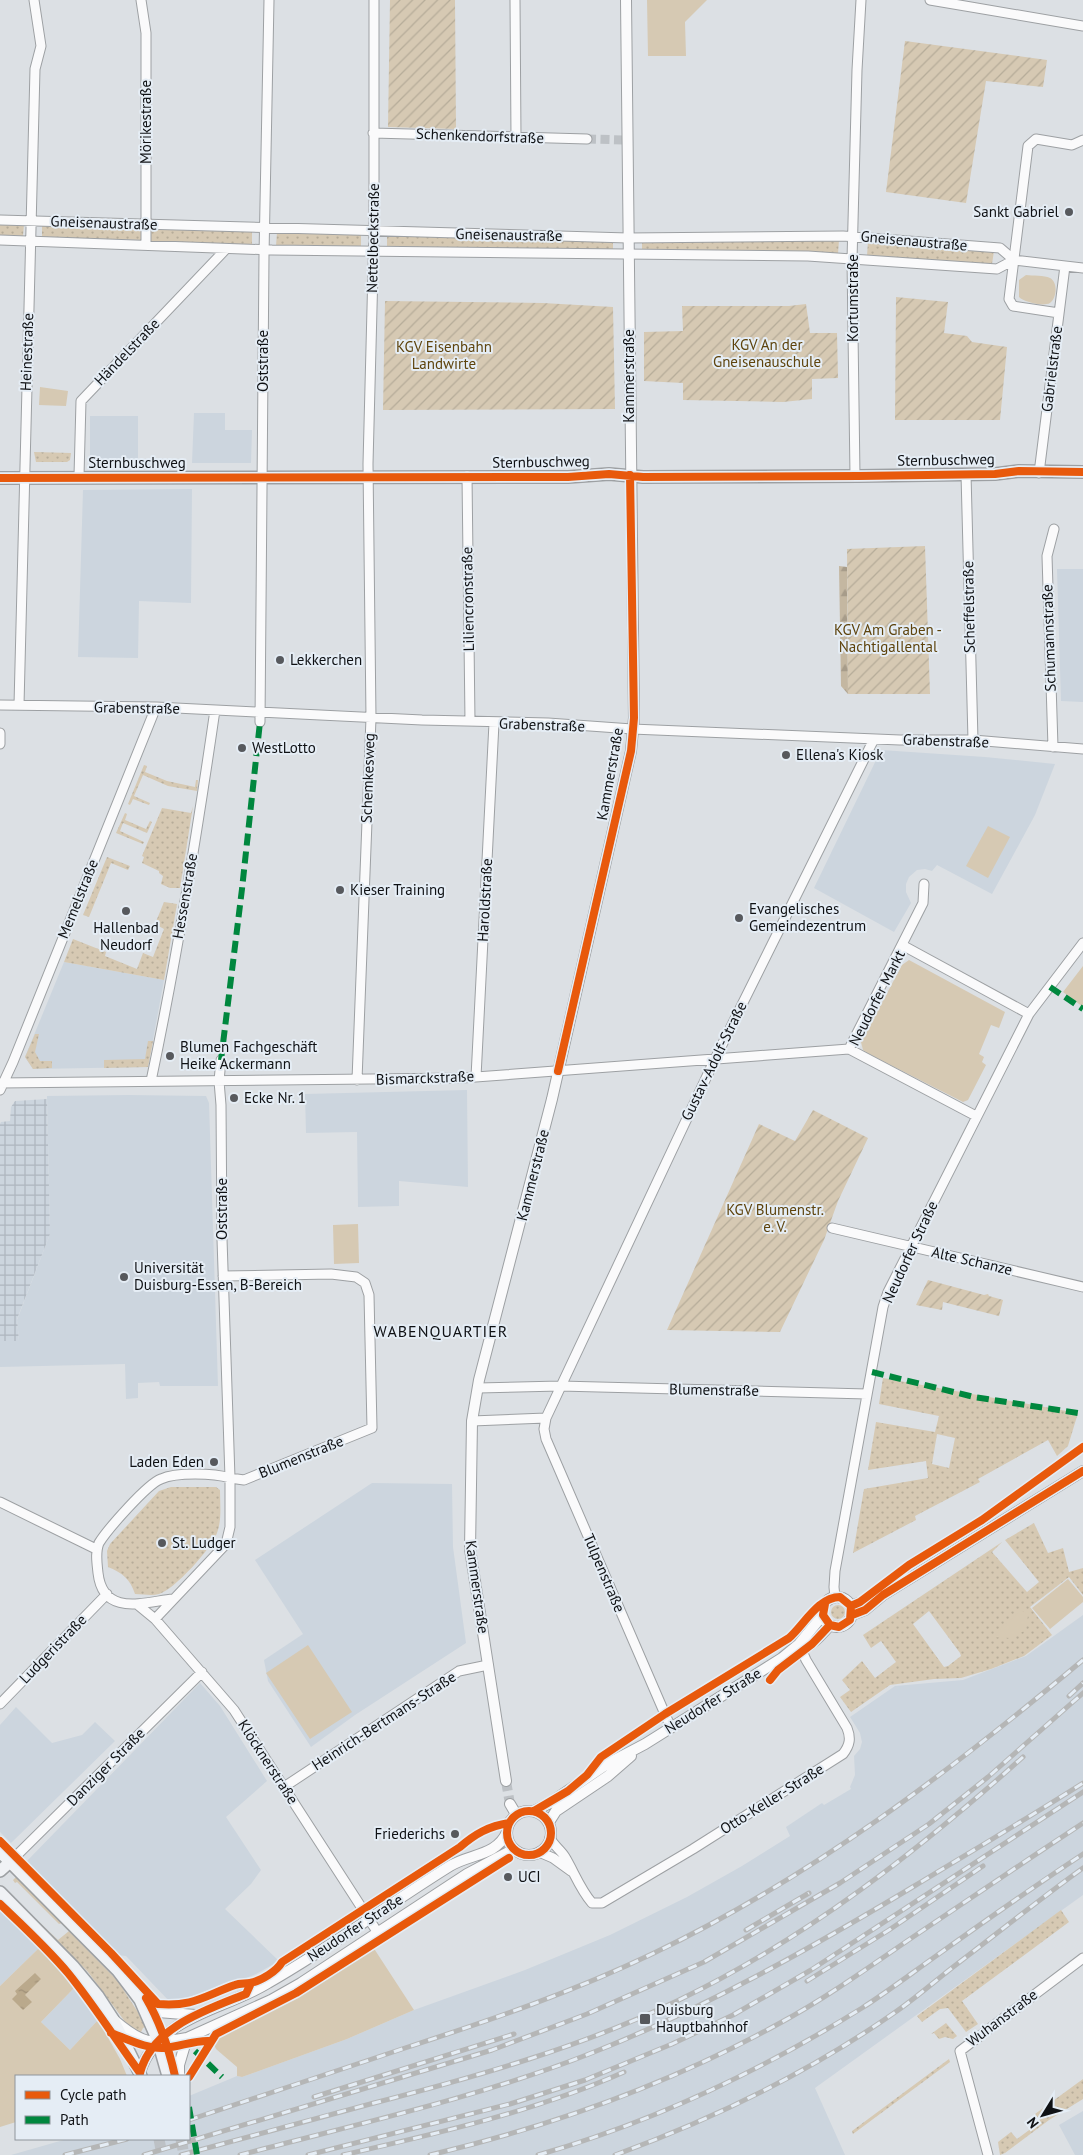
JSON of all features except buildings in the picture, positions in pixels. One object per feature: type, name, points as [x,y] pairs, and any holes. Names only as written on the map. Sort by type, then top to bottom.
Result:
[{"type":"main road","name":"Sternbuschweg","points":[[0,478],[79,476],[855,476],[1019,471],[1083,472]]},
{"type":"main road","points":[[0,1852],[118,1972],[146,2011],[158,2041],[168,2075]]},
{"type":"main road","points":[[0,1871],[10,1862]]},
{"type":"main road","points":[[2,1896],[73,1966],[98,1996],[113,2019],[140,2075]]},
{"type":"street","name":"Heinestraße","points":[[19,705],[23,477],[35,70],[41,46],[34,0]]},
{"type":"street","name":"Mörikestraße","points":[[141,0],[146,33],[146,245]]},
{"type":"street","name":"Oststraße","points":[[260,722],[264,228],[269,0]]},
{"type":"street","name":"Nettelbeckstraße","points":[[368,476],[374,231],[374,0]]},
{"type":"street","points":[[515,0],[516,137]]},
{"type":"street","name":"Kammerstraße","points":[[506,1781],[470,1549],[472,1421],[478,1388],[558,1071],[626,779],[632,729],[626,0]]},
{"type":"street","name":"Kortumstraße","points":[[855,476],[852,260],[857,70],[861,0]]},
{"type":"street","points":[[930,0],[1083,26]]},
{"type":"street","name":"Schenkendorfstraße","points":[[373,133],[587,139]]},
{"type":"street","points":[[1059,313],[1013,306],[1009,299],[1028,146],[1036,139],[1072,145],[1083,140]]},
{"type":"street","name":"Gneisenaustraße","points":[[0,220],[628,238],[853,236],[1000,248],[1014,260],[1083,268]]},
{"type":"street","name":"Gneisenaustraße","points":[[0,240],[264,250],[808,256],[997,269],[1014,260]]},
{"type":"street","name":"Händelstraße","points":[[79,476],[81,401],[226,249]]},
{"type":"street","name":"Gabrielstraße","points":[[1040,472],[1064,266]]},
{"type":"street","name":"Scheffelstraße","points":[[966,474],[973,740]]},
{"type":"street","name":"Schemkesweg","points":[[357,1080],[370,718],[368,476]]},
{"type":"street","name":"Liliencronstraße","points":[[467,476],[470,721]]},
{"type":"street","name":"Schumannstraße","points":[[1053,747],[1047,556],[1054,529]]},
{"type":"street","name":"Grabenstraße","points":[[0,705],[156,707],[874,739],[973,740],[1083,749]]},
{"type":"street","name":"Memelstraße","points":[[1,1085],[156,707]]},
{"type":"street","name":"Hessenstraße","points":[[150,1081],[164,1019],[215,710]]},
{"type":"street","name":"Haroldstraße","points":[[476,1077],[494,723]]},
{"type":"street","points":[[0,733],[0,744]]},
{"type":"street","name":"Gustav-Adolf-Straße","points":[[560,1386],[714,1059],[874,739]]},
{"type":"street","points":[[902,945],[923,904],[924,884]]},
{"type":"street","name":"Neudorfer Straße","points":[[835,1597],[835,1570],[883,1306],[895,1277],[1028,1014],[1083,942]]},
{"type":"street","name":"Neudorfer Markt","points":[[976,1116],[849,1049],[902,945],[1028,1014]]},
{"type":"street","name":"Bismarckstraße","points":[[1,1085],[476,1077],[849,1049]]},
{"type":"street","name":"Oststraße","points":[[221,1060],[219,1081],[221,1105],[223,1276],[230,1478]]},
{"type":"street","name":"Alte Schanze","points":[[832,1228],[1083,1287]]},
{"type":"street","name":"Blumenstraße","points":[[223,1276],[331,1274],[356,1277],[365,1283],[369,1295],[372,1428],[244,1480],[230,1478]]},
{"type":"street","points":[[472,1421],[546,1418],[560,1386]]},
{"type":"street","name":"Blumenstraße","points":[[478,1388],[560,1386],[867,1394]]},
{"type":"street","name":"Tulpenstraße","points":[[546,1418],[544,1429],[546,1438],[670,1728]]},
{"type":"street","points":[[852,1611],[845,1599],[835,1597],[825,1604],[823,1615],[830,1625],[844,1626],[852,1611],[883,1594],[1083,1471]]},
{"type":"street","points":[[154,1619],[226,1544],[230,1527],[230,1478],[219,1475],[161,1478],[150,1486],[109,1530],[96,1549],[101,1586],[106,1594],[115,1601],[138,1605],[173,1599]]},
{"type":"street","points":[[2,1506],[96,1549]]},
{"type":"street","name":"Ludgeristraße","points":[[0,1704],[106,1594]]},
{"type":"street","name":"Klöcknerstraße","points":[[138,1605],[154,1619],[234,1710],[378,1933]]},
{"type":"street","name":"Neudorfer Straße","points":[[801,1648],[823,1615]]},
{"type":"street","name":"Neudorfer Straße","points":[[534,1811],[550,1803],[607,1764],[645,1744],[782,1658],[812,1644],[830,1625]]},
{"type":"street","name":"Otto-Keller-Straße","points":[[571,1871],[592,1902],[602,1903],[693,1849],[843,1754],[848,1748],[850,1737],[847,1728],[801,1648]]},
{"type":"street","name":"Heinrich-Bertmans-Straße","points":[[284,1787],[459,1671],[488,1665]]},
{"type":"street","name":"Danziger Straße","points":[[10,1862],[202,1672]]},
{"type":"street","name":"Neudorfer Straße","points":[[549,1822],[556,1811],[608,1776],[645,1744]]},
{"type":"street","points":[[510,1804],[516,1814]]},
{"type":"street","points":[[522,1811],[534,1811],[543,1815],[549,1822],[550,1838],[553,1845],[565,1856],[571,1871],[553,1858],[539,1852],[526,1854],[514,1849],[507,1838],[507,1832],[509,1822],[516,1814],[522,1811]]},
{"type":"street","name":"Neudorfer Straße","points":[[140,2075],[147,2053],[158,2041],[195,2015],[265,1985],[452,1864],[486,1852],[499,1844],[507,1832]]},
{"type":"street","points":[[539,1852],[548,1844],[550,1838]]},
{"type":"street","name":"Neudorfer Straße","points":[[113,2019],[136,2038],[147,2042],[187,2038],[294,1987],[467,1874],[514,1849]]},
{"type":"street","name":"Wuhanstraße","points":[[988,2155],[960,2051],[1083,1958]]},
{"type":"street","name":"Neudorfer Straße","points":[[146,2011],[195,2015]]},
{"type":"street","points":[[178,2075],[187,2038]]},
{"type":"shaded area","points":[[194,413],[225,413],[225,430],[252,430],[251,463],[192,463]]},
{"type":"shaded area","points":[[90,416],[138,416],[138,464],[92,463],[90,461]]},
{"type":"shaded area","points":[[192,489],[191,603],[139,601],[138,658],[78,657],[83,490]]},
{"type":"shaded area","points":[[1057,569],[1083,569],[1083,702],[1061,701]]},
{"type":"shaded area","points":[[881,750],[1055,764],[1035,815],[992,894],[937,865],[932,871],[925,869],[917,870],[909,877],[906,884],[906,892],[911,903],[894,932],[814,888]]},
{"type":"shaded area","points":[[64,962],[164,980],[148,1067],[33,1069],[25,1057]]},
{"type":"shaded area","points":[[467,1090],[468,1187],[399,1181],[399,1206],[358,1207],[357,1132],[306,1133],[305,1094]]},
{"type":"shaded area","name":"Universität Duisburg-Essen, B-Bereich","points":[[47,1096],[206,1096],[209,1103],[218,1386],[160,1386],[159,1382],[138,1383],[138,1398],[126,1399],[125,1364],[0,1367],[0,1341],[19,1340],[17,1320],[50,1234]]},
{"type":"shaded area","points":[[47,1099],[50,1234],[17,1319],[19,1341],[0,1341],[0,1124],[1,1122],[10,1121],[11,1107],[15,1101]]},
{"type":"shaded area","points":[[372,1483],[452,1484],[453,1547],[466,1643],[355,1715],[311,1747],[268,1681],[264,1660],[303,1634],[255,1560]]},
{"type":"shaded area","points":[[1083,1615],[1083,1895],[815,2088],[845,2155],[11,2155],[64,2140],[190,2140],[190,2096],[237,2076],[242,2077],[347,2039],[414,2010],[525,1970],[610,1935],[687,1897],[742,1866],[790,1836],[786,1827],[822,1803],[824,1805],[851,1789],[850,1787],[855,1775],[854,1756],[860,1749],[862,1742],[860,1733],[850,1717],[895,1686],[963,1680],[1026,1656]]},
{"type":"shaded area","points":[[200,1683],[220,1706],[267,1781],[226,1817],[261,1870],[251,1884],[225,1909],[279,1961],[256,1974],[192,2000],[171,2003],[126,1956],[117,1955],[26,1862]]},
{"type":"shaded area","points":[[16,1707],[52,1743],[82,1735],[95,1722],[115,1741],[11,1843],[0,1832],[0,1725]]},
{"type":"shaded area","points":[[2,1911],[39,1948],[0,1986],[0,1912]]},
{"type":"shaded area","points":[[75,1987],[98,2020],[70,2050],[41,2022]]},
{"type":"shaded area","points":[[1083,2111],[1083,2155],[1075,2155],[1059,2125]]},
{"type":"green space","points":[[390,0],[455,0],[456,129],[388,127]]},
{"type":"green space","points":[[647,0],[707,0],[685,22],[686,56],[648,56]]},
{"type":"green space","points":[[905,41],[1047,60],[1043,87],[986,81],[966,203],[886,192]]},
{"type":"green space","points":[[0,223],[24,224],[23,236],[0,235]]},
{"type":"green space","points":[[42,226],[142,229],[141,240],[42,237]]},
{"type":"green space","points":[[151,229],[252,231],[252,246],[150,241]]},
{"type":"green space","points":[[277,232],[361,234],[361,248],[276,246]]},
{"type":"green space","points":[[387,235],[613,241],[613,249],[387,249]]},
{"type":"green space","points":[[839,240],[838,254],[809,251],[642,249],[642,241]]},
{"type":"green space","points":[[868,241],[994,251],[992,264],[867,256]]},
{"type":"green space","points":[[1026,275],[1045,276],[1053,280],[1056,290],[1054,298],[1050,303],[1034,303],[1019,297],[1019,280]]},
{"type":"green space","points":[[896,297],[948,302],[944,333],[967,336],[972,342],[1007,347],[1000,420],[895,420]]},
{"type":"green space","name":"KGV Eisenbahn Landwirte","points":[[385,301],[543,303],[613,307],[615,409],[383,410]]},
{"type":"green space","name":"KGV An der Gneisenauschule","points":[[806,304],[810,333],[837,333],[838,378],[812,379],[812,399],[783,402],[683,400],[683,383],[644,381],[644,332],[683,331],[682,306],[789,306]]},
{"type":"green space","points":[[40,387],[68,391],[66,406],[39,405]]},
{"type":"green space","points":[[34,452],[71,453],[70,460],[67,462],[36,462]]},
{"type":"green space","name":"KGV Am Graben - Nachtigallental","points":[[925,546],[930,694],[848,694],[847,549]]},
{"type":"green space","points":[[839,566],[847,567],[848,694],[841,686]]},
{"type":"green space","points":[[144,765],[147,766],[145,772],[167,781],[195,787],[196,780],[198,780],[197,791],[168,786],[143,775],[134,796],[150,803],[149,805],[133,799],[130,805],[128,804]]},
{"type":"green space","points":[[193,806],[180,888],[170,888],[161,884],[163,876],[159,871],[142,863],[144,857],[142,856],[162,808],[191,813]]},
{"type":"green space","points":[[125,813],[127,814],[125,820],[146,829],[150,821],[152,822],[147,833],[123,823],[120,831],[144,842],[143,844],[116,833]]},
{"type":"green space","points":[[988,826],[1010,837],[988,878],[966,866]]},
{"type":"green space","points":[[107,857],[130,866],[128,870],[111,863],[89,917],[83,915]]},
{"type":"green space","points":[[164,902],[177,904],[164,980],[64,962],[73,939],[106,952],[105,956],[137,969],[143,953],[153,957],[164,929],[155,924]]},
{"type":"green space","points":[[909,960],[1005,1012],[999,1028],[991,1025],[979,1054],[984,1057],[982,1062],[986,1065],[968,1100],[963,1102],[863,1050],[861,1042],[902,965]]},
{"type":"green space","points":[[1083,966],[1083,1007],[1063,992]]},
{"type":"green space","points":[[35,1034],[39,1034],[35,1052],[40,1061],[52,1061],[52,1068],[33,1069],[25,1057]]},
{"type":"green space","points":[[148,1041],[153,1041],[148,1067],[104,1068],[104,1060],[145,1059]]},
{"type":"green space","name":"KGV Blumenstr. e. V.","points":[[813,1110],[868,1138],[838,1201],[824,1240],[780,1332],[667,1330],[759,1124],[795,1141]]},
{"type":"green space","points":[[358,1224],[359,1263],[334,1264],[333,1225]]},
{"type":"green space","points":[[928,1280],[984,1295],[988,1294],[1003,1300],[999,1316],[943,1302],[942,1310],[916,1305]]},
{"type":"green space","points":[[883,1378],[1078,1413],[1068,1446],[1057,1456],[1048,1440],[978,1479],[980,1482],[915,1516],[916,1520],[853,1553],[864,1489],[928,1478],[926,1461],[868,1470],[876,1422],[935,1432],[939,1416],[879,1404]],"holes":[[[937,1434],[955,1438],[949,1468],[932,1464]]]},
{"type":"green space","points":[[171,1487],[216,1487],[220,1490],[219,1528],[208,1548],[174,1585],[159,1594],[135,1594],[131,1584],[125,1577],[108,1567],[107,1551],[110,1544],[159,1491]]},
{"type":"green space","points":[[1034,1523],[1048,1553],[1063,1548],[1069,1572],[1083,1568],[1083,1595],[1069,1577],[1030,1607],[1052,1635],[1024,1656],[991,1669],[961,1678],[934,1679],[890,1685],[851,1712],[840,1697],[850,1690],[842,1680],[862,1661],[875,1678],[896,1662],[881,1641],[871,1648],[863,1635],[1002,1542],[992,1552],[1027,1592],[1039,1582],[1005,1540]],"holes":[[[929,1611],[961,1656],[944,1667],[913,1624]]]},
{"type":"green space","points":[[1068,1579],[1083,1597],[1083,1602],[1050,1629],[1032,1608]]},
{"type":"green space","points":[[835,1605],[841,1605],[845,1612],[841,1619],[835,1619],[831,1615],[831,1609]]},
{"type":"green space","points":[[1021,1610],[1028,1615],[1026,1630],[1010,1638],[992,1637]]},
{"type":"green space","points":[[308,1645],[352,1712],[310,1739],[266,1673]]},
{"type":"green space","points":[[16,1877],[62,1923],[59,1924],[17,1882],[15,1883],[13,1880]]},
{"type":"green space","points":[[14,1898],[58,1940],[69,1931],[117,1980],[147,2026],[143,2028],[140,2034],[126,2023],[88,1972]]},
{"type":"green space","points":[[1061,1910],[1069,1922],[962,2001],[978,2024],[966,2032],[948,2008],[940,2009],[922,2022],[917,2016]]},
{"type":"green space","points":[[373,1947],[414,2010],[347,2039],[242,2077],[237,2076],[237,2067],[216,2049],[212,2040],[215,2037],[302,1991]]},
{"type":"green space","points":[[39,1948],[75,1987],[41,2022],[70,2050],[98,2020],[120,2059],[127,2075],[15,2075],[15,2122],[0,2127],[0,1986]]},
{"type":"green space","points":[[946,2023],[957,2036],[953,2039],[945,2037],[939,2039],[934,2033],[931,2034]]},
{"type":"green space","points":[[949,2059],[950,2062],[853,2134],[852,2131]]},
{"type":"green space","points":[[1083,2079],[1083,2099],[1049,2120],[1000,2155],[998,2142],[1011,2132],[1017,2139],[1040,2122],[1035,2114]]},
{"type":"water","points":[[35,1973],[41,1979],[25,1995],[32,2002],[23,2010],[12,1999],[17,1994],[15,1991]]},
{"type":"tunnel","points":[[587,139],[627,140]]},
{"type":"tunnel","points":[[506,1781],[510,1804]]},
{"type":"tunnel","points":[[159,2140],[162,2155]]},
{"type":"tunnel","points":[[181,2140],[184,2155]]},
{"type":"railway","points":[[190,2120],[466,2028],[593,1981],[654,1953],[769,1891],[878,1820],[982,1742],[1083,1660]]},
{"type":"railway","points":[[1069,1696],[1083,1683]]},
{"type":"railway","points":[[144,2155],[492,2050],[587,2014],[704,1962],[840,1883],[929,1824],[988,1777],[1083,1693]]},
{"type":"railway","points":[[181,2155],[491,2071],[605,2032],[679,2000],[726,1976],[772,1949],[860,1890],[943,1826],[1023,1757]]},
{"type":"railway","points":[[240,2155],[504,2084],[547,2070],[632,2036],[715,1997],[837,1932],[1083,1783]]},
{"type":"railway","points":[[308,2155],[510,2104],[585,2080],[672,2044],[733,2015],[811,1970],[1083,1792]]},
{"type":"railway","points":[[430,2155],[521,2131],[610,2101],[653,2084],[738,2045],[796,2014],[828,1994],[1083,1823]]},
{"type":"railway","points":[[538,2155],[581,2142],[664,2111],[785,2053],[871,2002],[1083,1854]]},
{"type":"railway","points":[[807,1981],[889,1930],[983,1866]]},
{"type":"railway","points":[[615,2155],[688,2126],[759,2093],[794,2075],[861,2035],[902,2007],[1083,1868]]},
{"type":"railway","points":[[746,1930],[809,1893]]},
{"type":"railway","points":[[314,2097],[514,2034]]},
{"type":"railway","points":[[343,2155],[449,2130],[521,2110],[591,2086],[624,2072]]},
{"type":"railway","points":[[65,2155],[123,2140]]},
{"type":"marked path","points":[[221,1060],[260,722]]},
{"type":"marked path","points":[[1050,987],[1083,1009]]},
{"type":"marked path","points":[[872,1372],[974,1397],[1078,1413]]},
{"type":"marked path","points":[[195,2051],[222,2077]]},
{"type":"marked path","points":[[190,2113],[197,2155]]},
{"type":"cycle path","points":[[0,478],[568,477],[609,474],[643,477],[859,476],[995,474],[1019,471],[1083,472]]},
{"type":"cycle path","points":[[558,1071],[631,751],[634,718],[630,475]]},
{"type":"cycle path","points":[[851,1606],[860,1602],[909,1565],[982,1520],[1083,1447]]},
{"type":"cycle path","points":[[852,1615],[865,1610],[883,1595],[1083,1471]]},
{"type":"cycle path","points":[[534,1811],[568,1791],[587,1775],[601,1757],[665,1714],[789,1638],[825,1602],[832,1598],[840,1597],[851,1606],[850,1620],[839,1627],[830,1625],[823,1615],[825,1604]]},
{"type":"cycle path","points":[[770,1680],[778,1670],[812,1644],[830,1625]]},
{"type":"cycle path","points":[[525,1811],[533,1811],[545,1817],[551,1833],[545,1849],[533,1855],[525,1855],[513,1849],[507,1837],[507,1829],[513,1817],[525,1811]]},
{"type":"cycle path","points":[[0,1841],[111,1953],[158,2004],[180,2004],[198,2000],[237,1984],[250,1983],[264,1978],[282,1962],[460,1847],[477,1834],[489,1828],[509,1823]]},
{"type":"cycle path","points":[[190,2075],[216,2034],[296,1993],[509,1858]]},
{"type":"cycle path","points":[[0,1904],[68,1973],[140,2073]]},
{"type":"cycle path","points":[[140,2073],[146,2057],[168,2032],[198,2014],[246,1994],[251,1983]]},
{"type":"cycle path","points":[[146,1998],[164,2036],[175,2075]]},
{"type":"cycle path","points":[[111,2033],[157,2048],[210,2041]]},
{"type":"place","name":"Sankt Gabriel","points":[[1069,212]]},
{"type":"place","name":"Lekkerchen","points":[[280,660]]},
{"type":"place","name":"WestLotto","points":[[242,748]]},
{"type":"place","name":"Ellena's Kiosk","points":[[786,755]]},
{"type":"place","name":"Kieser Training","points":[[340,890]]},
{"type":"place","name":"Hallenbad Neudorf","points":[[126,911]]},
{"type":"place","name":"Evangelisches Gemeindezentrum","points":[[739,918]]},
{"type":"place","name":"Blumen Fachgeschäft Heike Ackermann","points":[[170,1056]]},
{"type":"place","name":"Ecke Nr. 1","points":[[234,1098]]},
{"type":"place","name":"Universität Duisburg-Essen, B-Bereich","points":[[124,1277]]},
{"type":"place","name":"Laden Eden","points":[[214,1462]]},
{"type":"place","name":"St. Ludger","points":[[162,1543]]},
{"type":"place","name":"Friederichs","points":[[455,1834]]},
{"type":"place","name":"UCI","points":[[508,1877]]},
{"type":"place","name":"Duisburg Hauptbahnhof","points":[[645,2019]]},
{"type":"district","name":"WABENQUARTIER","points":[[441,1331]]}]
